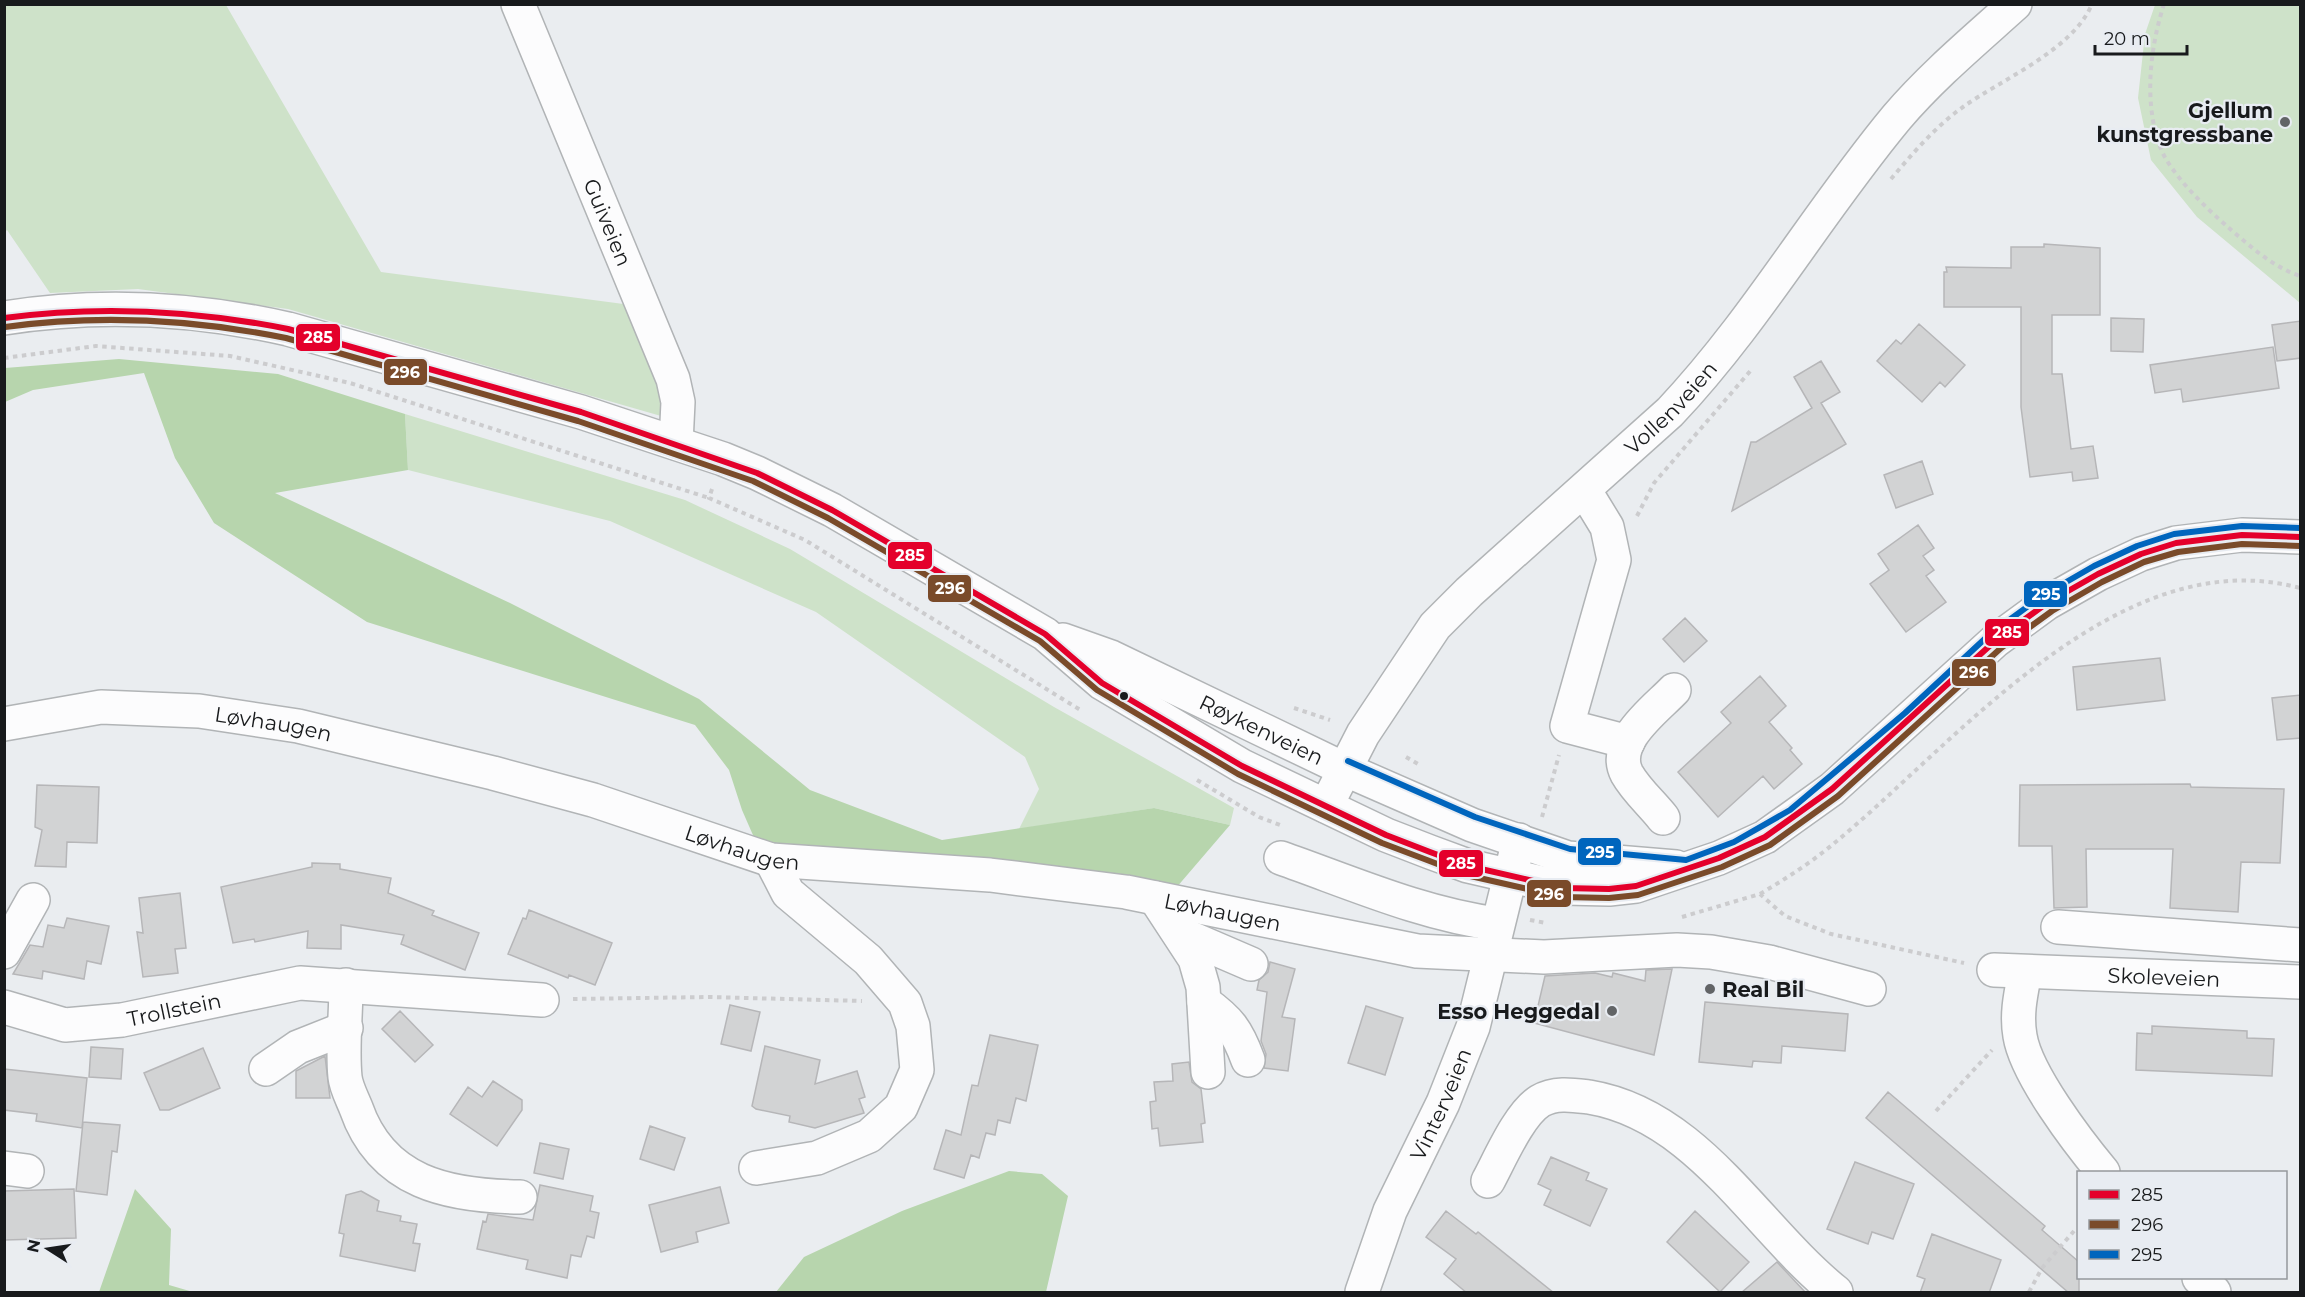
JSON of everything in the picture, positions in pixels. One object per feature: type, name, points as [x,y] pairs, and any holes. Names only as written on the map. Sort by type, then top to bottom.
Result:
[{"type":"main road","name":"Guiveien","points":[[518,4],[673,379],[678,402],[676,443]]},
{"type":"main road","name":"Vollenveien","points":[[1326,806],[1363,734],[1435,626],[1499,564],[1585,491],[1670,412],[1717,360],[1907,106],[2015,4]]},
{"type":"main road","name":"Røykenveien","points":[[4,318],[50,313],[145,309],[242,319],[288,329],[582,412],[676,443],[757,473],[832,510],[1045,634],[1102,683],[1242,766],[1430,852],[1468,866],[1564,888],[1609,889],[1636,886],[1738,850],[1795,817],[1911,720],[1995,641],[2047,603],[2098,574],[2141,554],[2176,543],[2242,535],[2301,537]]},
{"type":"main road","points":[[1585,491],[1607,527],[1614,560],[1568,726],[1628,742]]},
{"type":"main road","name":"Røykenveien","points":[[1045,634],[1111,657],[1344,769],[1462,820],[1568,858],[1687,869]]},
{"type":"main road","points":[[1663,818],[1626,773],[1624,754],[1635,730],[1674,690]]},
{"type":"main road","name":"Løvhaugen","points":[[4,724],[100,707],[199,711],[298,726],[493,773],[582,797],[771,860],[990,875],[1155,897],[1417,951],[1494,939]]},
{"type":"main road","name":"Vinterveien","points":[[1362,1293],[1390,1210],[1443,1103],[1473,1028],[1519,840]]},
{"type":"main road","points":[[1281,858],[1425,910],[1462,920],[1494,939],[1544,957],[1677,950],[1711,952],[1769,962],[1869,989]]},
{"type":"main road","points":[[756,1168],[817,1158],[868,1136],[901,1107],[917,1070],[913,1026],[905,1003],[868,960],[788,892],[771,860]]},
{"type":"main road","points":[[1155,897],[1195,960],[1203,987],[1208,1071]]},
{"type":"main road","points":[[4,952],[33,900]]},
{"type":"main road","points":[[2058,927],[2301,945]]},
{"type":"main road","points":[[1179,933],[1251,964]]},
{"type":"main road","points":[[2197,976],[2198,937]]},
{"type":"main road","name":"Skoleveien","points":[[2101,1171],[2075,1138],[2026,1056],[2009,971],[2197,976],[2301,982]]},
{"type":"main road","name":"Trollstein","points":[[4,1007],[65,1025],[122,1020],[300,984],[346,985],[542,1000]]},
{"type":"main road","points":[[346,985],[345,1078],[363,1128],[396,1168],[443,1189],[477,1196],[520,1197]]},
{"type":"main road","points":[[1204,1002],[1227,1018],[1238,1034],[1248,1060]]},
{"type":"main road","points":[[266,1069],[298,1047],[346,1028]]},
{"type":"main road","points":[[1488,1181],[1514,1134],[1540,1101],[1571,1094],[1626,1105],[1670,1130],[1836,1293]]},
{"type":"main road","points":[[2200,1279],[2214,1293]]},
{"type":"path","points":[[1885,187],[1949,117],[2058,45],[2087,15],[2092,4]]},
{"type":"path","points":[[2164,4],[2157,25],[2151,68],[2152,111],[2159,146],[2181,180],[2207,209],[2281,270],[2301,276]]},
{"type":"path","points":[[4,358],[96,346],[230,356],[350,383],[709,498]]},
{"type":"path","points":[[1614,560],[1654,483],[1759,361]]},
{"type":"path","points":[[1760,894],[1797,871],[1832,845],[2016,682],[2058,648],[2102,620],[2140,602],[2214,584],[2248,581],[2301,588]]},
{"type":"path","points":[[1551,822],[1542,817],[1568,726]]},
{"type":"path","points":[[542,1000],[709,997],[905,1003]]},
{"type":"path","points":[[1936,1111],[1975,1067]]},
{"type":"path","points":[[2029,1293],[2042,1268],[2074,1231]]},
{"type":"green space","points":[[5,5],[226,5],[381,272],[631,305],[668,418],[288,309],[138,289],[50,293],[7,230],[5,232]]},
{"type":"green space","points":[[2155,5],[2300,5],[2300,303],[2197,217],[2151,160],[2138,98],[2145,34]]},
{"type":"green space","points":[[119,359],[278,374],[405,414],[408,470],[275,493],[510,603],[699,699],[810,790],[942,840],[1154,808],[1230,825],[1170,895],[756,842],[742,810],[729,770],[695,725],[367,622],[214,523],[175,458],[144,373],[33,390],[5,402],[5,368]]},
{"type":"green space","points":[[405,414],[685,500],[790,549],[1054,707],[1234,808],[1230,825],[1154,808],[1019,829],[1039,789],[1025,757],[816,612],[610,521],[408,470]]},
{"type":"green space","points":[[1009,1171],[1042,1174],[1068,1196],[1046,1292],[776,1292],[804,1257],[902,1211]]},
{"type":"green space","points":[[135,1189],[171,1229],[169,1285],[193,1292],[99,1292]]},
{"type":"building","points":[[2044,244],[2100,248],[2100,315],[2052,315],[2052,374],[2062,374],[2071,449],[2093,446],[2098,478],[2073,481],[2072,472],[2030,477],[2021,407],[2021,307],[1944,307],[1946,267],[2011,268],[2011,247],[2044,247]]},
{"type":"building","points":[[2111,318],[2144,319],[2143,352],[2111,351]]},
{"type":"building","points":[[2301,321],[2301,358],[2277,361],[2272,325]]},
{"type":"building","points":[[1919,324],[1965,365],[1945,387],[1940,382],[1922,402],[1877,361],[1896,340],[1901,344]]},
{"type":"building","points":[[2273,347],[2279,388],[2183,402],[2181,389],[2155,393],[2150,365]]},
{"type":"building","points":[[1821,361],[1840,392],[1821,403],[1846,444],[1732,511],[1751,442],[1756,442],[1812,408],[1794,377]]},
{"type":"building","points":[[1922,461],[1933,494],[1896,508],[1884,475]]},
{"type":"building","points":[[1918,525],[1934,548],[1923,556],[1934,570],[1926,576],[1946,602],[1906,632],[1870,584],[1889,570],[1878,554]]},
{"type":"building","points":[[1685,618],[1707,641],[1684,662],[1663,639]]},
{"type":"building","points":[[2160,658],[2165,700],[2077,710],[2073,667]]},
{"type":"building","points":[[1760,676],[1786,706],[1769,722],[1792,748],[1790,750],[1802,764],[1774,789],[1763,776],[1718,817],[1678,772],[1731,723],[1721,712]]},
{"type":"building","points":[[2301,695],[2301,738],[2277,740],[2272,698]]},
{"type":"building","points":[[2190,784],[2191,787],[2284,789],[2280,863],[2241,862],[2238,912],[2170,908],[2173,849],[2086,849],[2087,907],[2054,908],[2052,846],[2019,846],[2020,785]]},
{"type":"building","points":[[37,785],[99,787],[97,843],[67,842],[66,867],[35,866],[42,830],[35,827]]},
{"type":"building","points":[[312,863],[340,864],[340,869],[391,878],[388,893],[434,911],[432,915],[479,933],[465,970],[401,944],[404,935],[341,925],[341,949],[307,948],[308,931],[255,942],[254,939],[233,943],[221,887],[312,867]]},
{"type":"building","points":[[180,893],[186,948],[175,949],[178,973],[143,977],[137,932],[143,933],[139,898]]},
{"type":"building","points":[[529,910],[612,943],[595,985],[569,975],[568,978],[508,954],[523,918],[526,919]]},
{"type":"building","points":[[67,918],[109,926],[101,964],[87,961],[84,979],[43,971],[42,979],[13,974],[30,945],[43,947],[48,925],[64,928]]},
{"type":"building","points":[[1270,962],[1295,969],[1282,1017],[1295,1019],[1288,1071],[1264,1068],[1266,1054],[1261,1041],[1267,992],[1257,990],[1259,980],[1268,972]]},
{"type":"building","points":[[1672,969],[1654,1055],[1534,1023],[1545,976],[1595,973],[1612,977],[1613,973],[1645,981],[1646,970]]},
{"type":"building","points":[[1705,1002],[1848,1014],[1845,1051],[1782,1046],[1781,1063],[1753,1061],[1752,1067],[1699,1062]]},
{"type":"building","points":[[730,1005],[760,1012],[751,1051],[721,1044]]},
{"type":"building","points":[[1366,1006],[1403,1018],[1385,1075],[1348,1063]]},
{"type":"building","points":[[400,1011],[433,1045],[415,1062],[382,1029]]},
{"type":"building","points":[[2152,1026],[2247,1031],[2247,1038],[2274,1039],[2272,1076],[2136,1070],[2137,1033],[2152,1034]]},
{"type":"building","points":[[990,1035],[1038,1045],[1026,1101],[1016,1098],[1010,1123],[998,1120],[995,1135],[986,1133],[979,1158],[971,1155],[964,1178],[934,1169],[946,1130],[961,1135],[972,1085],[978,1086]]},
{"type":"building","points":[[765,1046],[820,1060],[815,1084],[857,1071],[865,1097],[859,1099],[864,1113],[815,1128],[789,1122],[790,1116],[756,1109],[752,1106]]},
{"type":"building","points":[[91,1047],[123,1049],[121,1079],[89,1077]]},
{"type":"building","points":[[203,1048],[220,1088],[169,1110],[160,1110],[144,1073]]},
{"type":"building","points":[[325,1056],[330,1098],[296,1098],[296,1071]]},
{"type":"building","points":[[1189,1062],[1192,1082],[1201,1089],[1205,1123],[1201,1124],[1203,1142],[1160,1146],[1158,1128],[1152,1129],[1150,1102],[1156,1101],[1154,1082],[1173,1081],[1172,1064]]},
{"type":"building","points":[[4,1069],[87,1078],[82,1128],[36,1121],[37,1114],[4,1110]]},
{"type":"building","points":[[493,1081],[522,1100],[522,1110],[497,1146],[450,1114],[468,1087],[482,1097]]},
{"type":"building","points":[[1888,1092],[2045,1226],[2042,1230],[2077,1260],[2079,1293],[2069,1293],[1866,1118]]},
{"type":"building","points":[[83,1122],[120,1125],[117,1152],[112,1151],[107,1195],[76,1191]]},
{"type":"building","points":[[650,1126],[685,1138],[674,1170],[640,1159]]},
{"type":"building","points":[[540,1143],[569,1149],[563,1179],[534,1173]]},
{"type":"building","points":[[1551,1157],[1589,1173],[1586,1180],[1607,1189],[1590,1226],[1544,1205],[1551,1190],[1538,1184]]},
{"type":"building","points":[[1855,1162],[1914,1184],[1893,1239],[1872,1232],[1868,1244],[1827,1229]]},
{"type":"building","points":[[540,1185],[593,1196],[590,1211],[599,1213],[594,1238],[587,1236],[581,1257],[571,1255],[567,1278],[526,1269],[528,1260],[477,1249],[483,1221],[486,1222],[488,1214],[533,1220]]},
{"type":"building","points":[[720,1187],[729,1223],[696,1232],[698,1242],[661,1252],[649,1205]]},
{"type":"building","points":[[74,1189],[76,1238],[4,1240],[4,1191]]},
{"type":"building","points":[[361,1191],[379,1201],[377,1211],[401,1216],[400,1221],[417,1224],[413,1243],[420,1244],[415,1271],[340,1256],[344,1234],[339,1233],[346,1195]]},
{"type":"building","points":[[1446,1211],[1476,1234],[1478,1232],[1554,1293],[1467,1293],[1444,1274],[1456,1259],[1426,1237]]},
{"type":"building","points":[[1695,1211],[1749,1262],[1720,1292],[1667,1242]]},
{"type":"building","points":[[1932,1234],[2001,1260],[1989,1293],[1920,1293],[1925,1279],[1917,1276]]},
{"type":"building","points":[[1777,1262],[1806,1293],[1741,1293]]},
{"type":"transit line","name":"285","points":[[4,318],[76,312],[147,312],[217,317],[288,329],[581,412],[757,473],[832,510],[1045,634],[1102,683],[1242,766],[1386,835],[1430,852],[1468,866],[1564,888],[1609,889],[1636,886],[1719,858],[1765,837],[1832,789],[1995,641],[2047,603],[2098,574],[2141,554],[2176,543],[2242,535],[2300,537]]},
{"type":"transit line","name":"296","points":[[5,327],[76,321],[146,320],[216,326],[286,338],[578,421],[753,481],[828,518],[1040,641],[1097,690],[1238,774],[1382,843],[1466,875],[1563,897],[1609,898],[1638,895],[1722,867],[1770,845],[1838,796],[2001,648],[2052,611],[2102,582],[2144,562],[2178,552],[2242,544],[2300,546]]},
{"type":"transit line","name":"295","points":[[1348,761],[1475,817],[1570,849],[1686,860],[1734,842],[1790,810],[1905,713],[1990,634],[2042,596],[2094,566],[2137,546],[2174,534],[2242,526],[2300,528]]},
{"type":"place","name":"Gjellum kunstgressbane","points":[[2285,122]]},
{"type":"place","name":"Real Bil","points":[[1710,989]]},
{"type":"place","name":"Esso Heggedal","points":[[1612,1011]]}]
